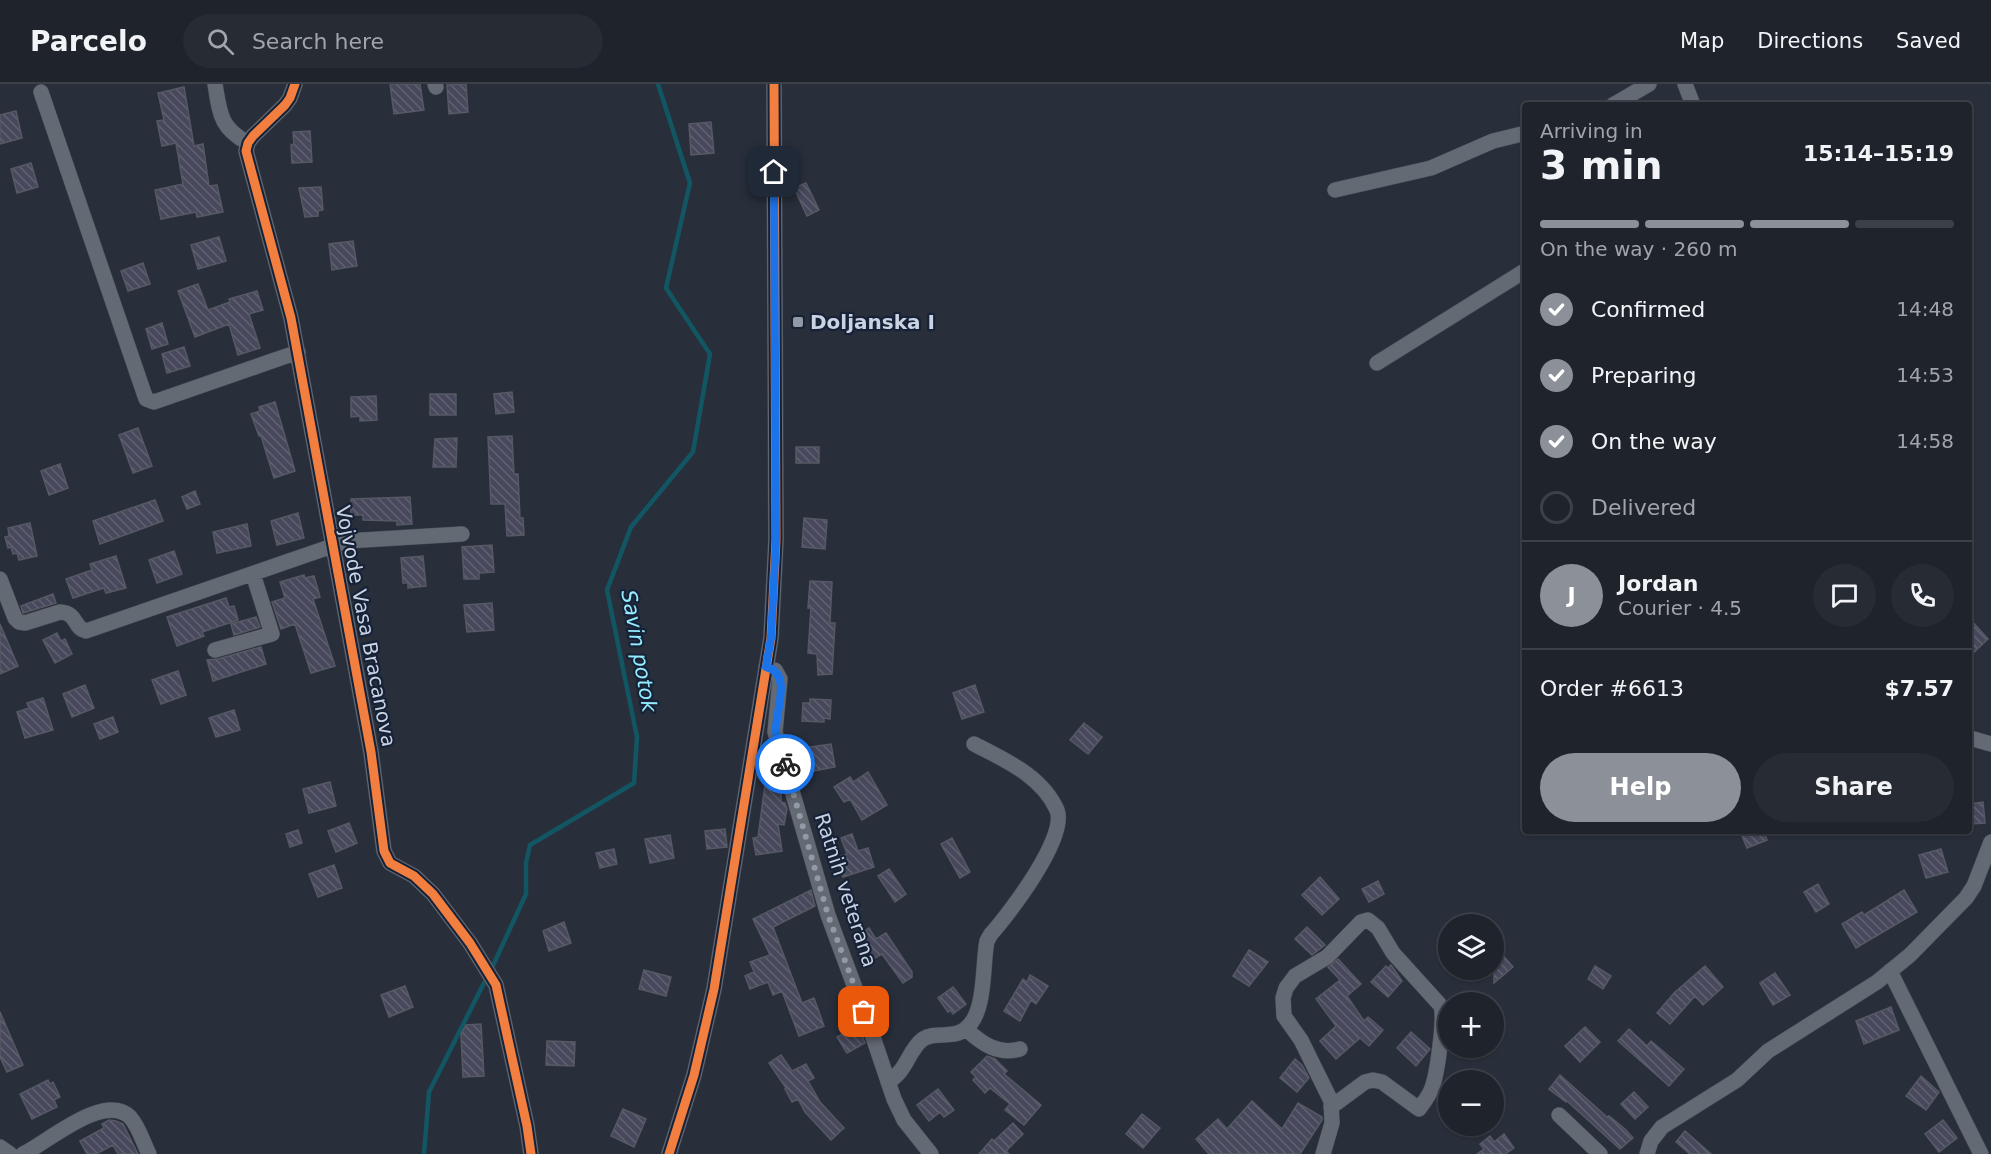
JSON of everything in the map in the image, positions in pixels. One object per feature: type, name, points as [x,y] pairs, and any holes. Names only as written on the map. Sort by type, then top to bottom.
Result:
[{"type":"street","points":[[215,84],[224,124],[233,134],[248,143],[285,105],[295,84]]},
{"type":"street","points":[[669,1154],[694,1075],[714,989],[771,638],[776,540],[774,84]]},
{"type":"street","points":[[1619,102],[1649,84]]},
{"type":"street","points":[[1684,84],[1692,102]]},
{"type":"street","points":[[41,92],[146,399],[154,402],[298,352]]},
{"type":"street","points":[[1335,190],[1431,168],[1493,141],[1522,134]]},
{"type":"street","name":"Vojvode Vasa Bracanova","points":[[248,143],[247,159],[291,318],[298,352],[371,752],[384,851],[390,863],[414,876],[433,894],[471,943],[496,985],[531,1154]]},
{"type":"street","points":[[1377,363],[1522,272]]},
{"type":"street","points":[[0,579],[15,618],[19,622],[24,623],[66,612],[74,618],[79,628],[86,631],[347,541],[462,534]]},
{"type":"street","points":[[215,650],[272,634],[253,574]]},
{"type":"street","name":"Ratnih veterana","points":[[766,667],[775,670],[780,678],[776,732],[828,915],[904,1120],[931,1154]]},
{"type":"street","points":[[1972,739],[1991,744]]},
{"type":"street","points":[[888,1082],[903,1070],[922,1040],[931,1036],[954,1034],[966,1029],[983,991],[987,941],[1022,897],[1050,845],[1059,822],[1057,811],[1042,788],[1019,767],[974,744]]},
{"type":"street","points":[[1647,1154],[1651,1140],[1662,1127],[1737,1080],[1768,1051],[1877,982],[1910,955],[1966,898],[1988,861],[1991,842]]},
{"type":"street","points":[[1323,1154],[1330,1135],[1330,1101],[1301,1040],[1284,1016],[1283,998],[1286,988],[1295,976],[1328,957],[1361,922],[1368,920],[1378,928],[1393,953],[1441,1006],[1443,1016],[1436,1067],[1432,1086],[1419,1109],[1382,1082],[1373,1080],[1365,1082],[1331,1107]]},
{"type":"street","points":[[1890,971],[1981,1154]]},
{"type":"street","points":[[966,1029],[994,1049],[1010,1052],[1020,1049]]},
{"type":"street","points":[[23,1154],[86,1117],[109,1109],[125,1113],[132,1119],[150,1154]]},
{"type":"street","points":[[1559,1115],[1600,1154]]},
{"type":"street","points":[[0,1147],[10,1154]]},
{"type":"building","points":[[390,84],[420,84],[424,110],[394,114]]},
{"type":"building","points":[[466,84],[468,112],[449,114],[447,85]]},
{"type":"building","points":[[184,87],[194,146],[203,144],[209,186],[217,185],[223,212],[197,217],[196,212],[161,219],[155,190],[183,184],[176,143],[162,146],[157,121],[164,120],[158,93]]},
{"type":"building","points":[[16,111],[22,138],[0,144],[0,115]]},
{"type":"building","points":[[711,122],[714,153],[691,155],[689,124]]},
{"type":"building","points":[[310,131],[312,162],[292,163],[293,132]]},
{"type":"building","points":[[31,163],[38,187],[17,193],[11,169]]},
{"type":"building","points":[[806,183],[819,210],[807,216],[794,188]]},
{"type":"building","points":[[321,187],[323,210],[318,211],[318,216],[305,217],[299,188]]},
{"type":"building","points":[[219,237],[226,261],[198,269],[191,245]]},
{"type":"building","points":[[353,241],[357,266],[332,270],[329,244]]},
{"type":"building","points":[[143,263],[150,284],[128,291],[121,271]]},
{"type":"building","points":[[198,284],[208,310],[230,302],[229,299],[257,291],[263,310],[249,314],[260,348],[238,355],[229,324],[195,337],[178,291]]},
{"type":"building","points":[[162,323],[168,344],[152,349],[146,329]]},
{"type":"building","points":[[184,347],[190,366],[167,373],[162,354]]},
{"type":"building","points":[[512,392],[514,412],[496,414],[494,394]]},
{"type":"building","points":[[430,394],[456,394],[456,415],[430,415]]},
{"type":"building","points":[[376,396],[377,420],[360,421],[360,416],[351,417],[351,397]]},
{"type":"building","points":[[275,402],[295,471],[274,478],[261,436],[259,436],[251,414],[260,411],[259,407]]},
{"type":"building","points":[[138,428],[152,466],[133,473],[119,435]]},
{"type":"building","points":[[512,436],[514,474],[518,474],[520,518],[523,518],[524,535],[507,536],[505,504],[491,504],[488,437]]},
{"type":"building","points":[[457,438],[456,467],[433,467],[435,439]]},
{"type":"building","points":[[796,447],[819,447],[819,463],[796,463]]},
{"type":"building","points":[[60,464],[68,488],[49,495],[41,471]]},
{"type":"building","points":[[195,491],[200,504],[187,509],[182,497]]},
{"type":"building","points":[[410,497],[412,524],[397,525],[397,521],[363,520],[363,515],[351,515],[351,499]]},
{"type":"building","points":[[155,500],[163,521],[100,544],[93,521]]},
{"type":"building","points":[[298,513],[304,538],[277,545],[271,521]]},
{"type":"building","points":[[804,518],[827,520],[825,549],[802,547]]},
{"type":"building","points":[[30,523],[37,556],[19,560],[17,553],[13,554],[11,547],[8,548],[5,537],[9,536],[8,528]]},
{"type":"building","points":[[247,524],[251,546],[217,553],[213,532]]},
{"type":"building","points":[[492,545],[494,572],[479,573],[479,579],[464,579],[462,547]]},
{"type":"building","points":[[174,551],[182,574],[157,583],[149,560]]},
{"type":"building","points":[[116,556],[126,588],[106,593],[104,588],[73,598],[66,579],[92,570],[90,564]]},
{"type":"building","points":[[423,556],[426,586],[408,588],[408,583],[403,583],[401,558]]},
{"type":"building","points":[[304,575],[305,578],[314,576],[320,597],[313,599],[335,666],[311,673],[295,624],[281,629],[272,602],[285,598],[280,582]]},
{"type":"building","points":[[810,581],[832,582],[830,623],[835,623],[832,674],[818,675],[817,654],[808,653]]},
{"type":"building","points":[[53,594],[56,603],[23,613],[21,606]]},
{"type":"building","points":[[226,598],[229,607],[234,606],[238,620],[202,632],[204,636],[177,646],[167,617]]},
{"type":"building","points":[[492,603],[494,630],[467,632],[464,605]]},
{"type":"building","points":[[256,617],[260,627],[234,635],[231,624]]},
{"type":"building","points":[[1972,621],[1988,639],[1972,654]]},
{"type":"building","points":[[0,624],[18,666],[0,674]]},
{"type":"building","points":[[57,633],[61,641],[65,639],[72,654],[55,663],[43,640]]},
{"type":"building","points":[[261,647],[266,664],[213,681],[207,660]]},
{"type":"building","points":[[178,671],[186,695],[161,704],[152,680]]},
{"type":"building","points":[[85,685],[94,708],[72,717],[63,694]]},
{"type":"building","points":[[975,685],[984,712],[962,719],[953,693]]},
{"type":"building","points":[[43,698],[53,730],[25,738],[17,712],[29,708],[27,703]]},
{"type":"building","points":[[810,699],[831,700],[830,719],[824,718],[824,722],[802,721],[803,703],[810,703]]},
{"type":"building","points":[[234,710],[240,730],[216,737],[209,718]]},
{"type":"building","points":[[113,717],[118,732],[100,739],[94,724]]},
{"type":"building","points":[[1084,723],[1102,737],[1088,754],[1070,740]]},
{"type":"building","points":[[831,744],[835,767],[808,772],[804,748]]},
{"type":"building","points":[[868,772],[887,805],[862,820],[850,799],[844,802],[834,787],[850,777],[853,782]]},
{"type":"building","points":[[330,782],[336,806],[309,813],[303,789]]},
{"type":"building","points":[[765,785],[781,787],[781,802],[785,803],[787,809],[784,825],[778,824],[782,851],[756,855],[753,838],[758,837]]},
{"type":"building","points":[[1983,802],[1985,823],[1972,824],[1972,804]]},
{"type":"building","points":[[349,823],[357,843],[336,852],[328,831]]},
{"type":"building","points":[[725,829],[727,847],[707,849],[705,831]]},
{"type":"building","points":[[298,830],[302,843],[290,847],[286,834]]},
{"type":"building","points":[[852,834],[858,851],[868,848],[874,867],[843,877],[836,858],[847,854],[841,838]]},
{"type":"building","points":[[1741,834],[1765,834],[1767,840],[1747,848]]},
{"type":"building","points":[[670,835],[674,858],[650,863],[645,839]]},
{"type":"building","points":[[952,838],[970,872],[960,878],[941,844]]},
{"type":"building","points":[[614,849],[617,864],[600,868],[596,853]]},
{"type":"building","points":[[1941,849],[1948,872],[1926,878],[1919,855]]},
{"type":"building","points":[[334,865],[342,888],[318,897],[309,874]]},
{"type":"building","points":[[889,869],[906,894],[895,902],[878,876]]},
{"type":"building","points":[[1320,877],[1339,899],[1322,915],[1302,895]]},
{"type":"building","points":[[1378,881],[1384,894],[1369,902],[1362,889]]},
{"type":"building","points":[[1818,884],[1829,904],[1816,912],[1804,892]]},
{"type":"building","points":[[811,890],[815,906],[773,927],[802,1003],[814,998],[824,1026],[799,1036],[782,991],[773,995],[768,982],[750,989],[745,976],[754,972],[750,962],[770,955],[753,919]]},
{"type":"building","points":[[1904,890],[1917,912],[1856,948],[1842,924],[1862,912],[1864,915]]},
{"type":"building","points":[[564,922],[571,943],[549,951],[543,931]]},
{"type":"building","points":[[1307,927],[1325,945],[1312,955],[1295,939]]},
{"type":"building","points":[[869,928],[876,939],[886,933],[912,972],[912,977],[903,983],[882,954],[873,959],[858,935]]},
{"type":"building","points":[[1249,950],[1268,962],[1249,986],[1233,976]]},
{"type":"building","points":[[1504,957],[1513,967],[1504,975]]},
{"type":"building","points":[[1338,959],[1361,984],[1347,996],[1364,1021],[1368,1017],[1383,1030],[1369,1046],[1360,1038],[1336,1059],[1320,1041],[1336,1026],[1316,999],[1340,980],[1328,967]]},
{"type":"building","points":[[1391,965],[1402,981],[1388,997],[1371,982],[1386,966],[1388,968]]},
{"type":"building","points":[[1595,966],[1611,976],[1603,989],[1588,979]]},
{"type":"building","points":[[1705,966],[1723,987],[1703,1005],[1695,996],[1670,1024],[1657,1013],[1674,993]]},
{"type":"building","points":[[644,970],[671,977],[666,996],[639,989]]},
{"type":"building","points":[[1775,973],[1790,995],[1773,1005],[1760,983]]},
{"type":"building","points":[[1030,975],[1048,986],[1036,1004],[1031,1000],[1020,1021],[1004,1011],[1023,979],[1027,982]]},
{"type":"building","points":[[405,986],[413,1007],[389,1017],[381,995]]},
{"type":"building","points":[[953,987],[966,1004],[953,1014],[950,1010],[948,1012],[938,998]]},
{"type":"building","points":[[1891,1007],[1899,1030],[1864,1044],[1856,1021]]},
{"type":"building","points":[[0,1012],[23,1065],[7,1072],[0,1057]]},
{"type":"building","points":[[481,1024],[484,1076],[463,1077],[461,1034],[466,1025]]},
{"type":"building","points":[[858,1025],[865,1043],[847,1053],[837,1037]]},
{"type":"building","points":[[1585,1027],[1600,1042],[1580,1062],[1565,1046]]},
{"type":"building","points":[[1629,1029],[1647,1046],[1651,1041],[1684,1069],[1669,1086],[1618,1041]]},
{"type":"building","points":[[1411,1032],[1430,1049],[1416,1066],[1397,1048]]},
{"type":"building","points":[[547,1041],[575,1042],[574,1066],[546,1065]]},
{"type":"building","points":[[781,1055],[792,1071],[806,1064],[814,1078],[808,1081],[820,1102],[844,1128],[831,1140],[805,1112],[798,1099],[792,1102],[786,1088],[769,1063]]},
{"type":"building","points":[[987,1056],[995,1059],[1007,1071],[1004,1074],[1041,1105],[1024,1125],[1005,1110],[1010,1104],[990,1088],[985,1093],[973,1080],[976,1077],[971,1072]]},
{"type":"building","points":[[1295,1059],[1302,1065],[1309,1078],[1297,1092],[1280,1078]]},
{"type":"building","points":[[1560,1075],[1633,1138],[1620,1149],[1567,1101],[1549,1089]]},
{"type":"building","points":[[1921,1076],[1939,1092],[1926,1110],[1906,1096]]},
{"type":"building","points":[[48,1080],[50,1084],[53,1082],[60,1097],[54,1100],[57,1107],[32,1119],[20,1094]]},
{"type":"building","points":[[938,1089],[954,1110],[944,1117],[940,1112],[929,1121],[917,1105]]},
{"type":"building","points":[[1634,1092],[1648,1107],[1635,1119],[1621,1104]]},
{"type":"building","points":[[1252,1101],[1282,1129],[1298,1103],[1322,1117],[1322,1120],[1300,1154],[1209,1154],[1196,1139],[1218,1119],[1227,1129]]},
{"type":"building","points":[[623,1109],[646,1119],[634,1147],[611,1136]]},
{"type":"building","points":[[1142,1114],[1160,1128],[1143,1148],[1126,1134]]},
{"type":"building","points":[[109,1120],[123,1124],[138,1154],[118,1154],[113,1145],[96,1154],[87,1154],[80,1141],[104,1128],[102,1124]]},
{"type":"building","points":[[1943,1120],[1957,1138],[1939,1152],[1925,1134]]},
{"type":"building","points":[[1013,1123],[1023,1134],[1006,1151],[1009,1154],[979,1154],[992,1139],[994,1141]]},
{"type":"building","points":[[1685,1131],[1711,1154],[1690,1154],[1676,1142]]},
{"type":"building","points":[[1504,1134],[1514,1148],[1505,1154],[1477,1154],[1484,1149],[1480,1144],[1490,1136],[1494,1142]]},
{"type":"waterway","name":"Savin potok","points":[[491,970],[526,894],[526,863],[530,845],[634,783],[637,737],[607,590],[631,527],[693,452],[710,354],[666,288],[690,183],[658,84]]},
{"type":"waterway","name":"Savin potok","points":[[424,1154],[429,1092],[487,977]]},
{"type":"cycle path","points":[[295,84],[285,105],[253,136],[246,151],[291,318],[371,752],[384,851],[390,863],[414,876],[433,894],[470,943],[496,985],[531,1154]]},
{"type":"cycle path","points":[[669,1154],[694,1075],[714,989],[771,638],[776,540],[774,84]]},
{"type":"way so far","points":[[785,764],[828,915],[864,1012]]},
{"type":"place","name":"Doljanska I","points":[[798,322]]},
{"type":"route","points":[[774,172],[776,540],[771,638],[766,667],[775,670],[780,678],[776,732],[785,764]]}]
